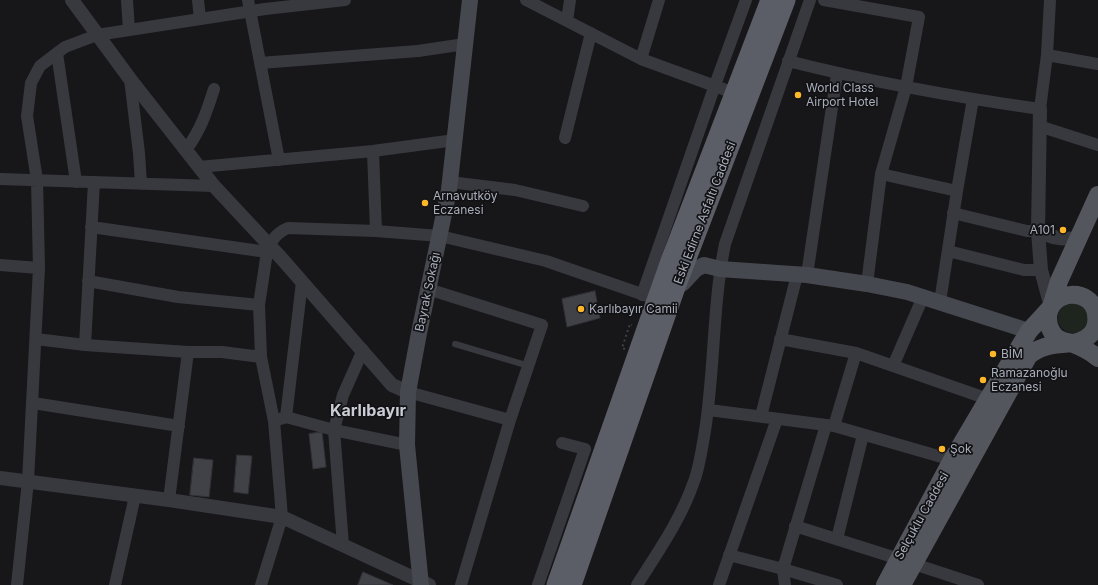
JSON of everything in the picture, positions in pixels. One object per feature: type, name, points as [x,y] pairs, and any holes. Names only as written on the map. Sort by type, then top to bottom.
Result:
[{"type":"highway","name":"Eski Edirne Asfaltı Caddesi","points":[[556,585],[649,297],[734,93],[770,0]]},
{"type":"highway","name":"Eski Edirne Asfaltı Caddesi","points":[[572,585],[676,288],[786,0]]},
{"type":"main road","name":"Bayrak Sokağı","points":[[424,584],[407,445],[408,392],[450,182],[470,0]]},
{"type":"main road","name":"Selçuklu Caddesi","points":[[1070,343],[1062,341],[1050,330],[1048,313],[1059,281],[1098,196]]},
{"type":"main road","points":[[696,237],[698,253],[704,265]]},
{"type":"main road","points":[[676,288],[696,269],[704,265],[720,269],[802,275],[867,284],[907,292],[1029,331]]},
{"type":"main road","name":"Selçuklu Caddesi","points":[[885,585],[906,562],[1029,355],[1043,347],[1079,342],[1092,332],[1096,326],[1098,315],[1088,300],[1073,294],[1065,295],[1058,299],[1029,331],[952,460],[906,562],[902,585]]},
{"type":"main road","points":[[1070,343],[1085,349],[1098,358]]},
{"type":"street","points":[[72,0],[130,79],[214,186],[268,249],[302,282],[392,385],[408,392],[510,420]]},
{"type":"street","points":[[127,0],[129,30]]},
{"type":"street","points":[[198,0],[200,19]]},
{"type":"street","points":[[17,585],[28,481],[39,268],[37,180],[28,116],[31,83],[40,66],[65,47],[98,35],[200,19],[249,6],[345,0]]},
{"type":"street","points":[[526,0],[641,59],[734,93]]},
{"type":"street","points":[[567,21],[570,0]]},
{"type":"street","points":[[641,59],[659,0]]},
{"type":"street","name":"Eski Edirne Asfaltı Caddesi","points":[[649,297],[715,85],[746,0]]},
{"type":"street","points":[[637,585],[671,531],[693,484],[702,449],[709,410],[720,269],[725,244],[810,0]]},
{"type":"street","points":[[824,0],[919,17],[906,88],[881,174],[867,284]]},
{"type":"street","points":[[1050,0],[1047,55],[1039,126],[1038,231],[1041,270],[1051,307]]},
{"type":"street","points":[[249,6],[279,160]]},
{"type":"street","points":[[565,138],[591,33]]},
{"type":"street","points":[[260,63],[418,51],[465,44]]},
{"type":"street","points":[[58,53],[76,182]]},
{"type":"street","points":[[1047,55],[1098,62]]},
{"type":"street","points":[[788,62],[836,74],[906,88],[1040,109]]},
{"type":"street","points":[[760,416],[780,339],[802,275],[836,74]]},
{"type":"street","points":[[130,79],[139,153],[141,184]]},
{"type":"street","points":[[186,150],[196,137],[205,119],[214,89]]},
{"type":"street","points":[[940,302],[953,213],[973,99]]},
{"type":"street","points":[[1039,126],[1098,145]]},
{"type":"street","points":[[199,167],[373,151],[455,140]]},
{"type":"street","points":[[373,151],[376,231]]},
{"type":"street","points":[[881,174],[957,191]]},
{"type":"street","points":[[0,179],[214,186]]},
{"type":"street","points":[[85,345],[94,182]]},
{"type":"street","points":[[450,182],[514,190],[583,206]]},
{"type":"street","points":[[953,213],[1027,231],[1038,231],[1048,236],[1068,240],[1078,238]]},
{"type":"street","points":[[91,227],[268,249]]},
{"type":"street","points":[[260,585],[282,517],[274,420],[261,357],[259,305],[268,249],[276,234],[288,228],[376,231],[440,236],[546,261],[649,297]]},
{"type":"street","points":[[948,251],[1024,270],[1041,270]]},
{"type":"street","points":[[0,265],[39,268]]},
{"type":"street","points":[[88,281],[178,297],[259,305]]},
{"type":"street","points":[[286,417],[302,282]]},
{"type":"street","points":[[428,289],[542,325],[510,420],[462,585]]},
{"type":"street","points":[[893,366],[923,297]]},
{"type":"street","points":[[780,339],[856,353],[988,399]]},
{"type":"street","points":[[36,340],[188,352],[222,352],[261,357]]},
{"type":"street","points":[[343,546],[334,430],[344,395],[363,350]]},
{"type":"street","points":[[169,500],[188,352]]},
{"type":"street","points":[[785,585],[783,569],[795,526],[856,353]]},
{"type":"street","points":[[33,403],[179,426]]},
{"type":"street","points":[[709,410],[830,425],[952,460]]},
{"type":"street","points":[[274,420],[286,417],[334,430],[407,445]]},
{"type":"street","points":[[719,585],[777,419]]},
{"type":"street","points":[[837,539],[863,435]]},
{"type":"street","points":[[538,585],[585,449],[562,443]]},
{"type":"street","points":[[0,478],[169,500],[282,517],[424,584]]},
{"type":"street","points":[[115,585],[135,496]]},
{"type":"street","points":[[795,526],[978,585]]},
{"type":"street","points":[[729,555],[838,585]]},
{"type":"lane","points":[[455,344],[529,366]]},
{"type":"path","points":[[627,350],[622,348],[630,324]]},
{"type":"shaded area","points":[[1073,303],[1084,307],[1088,318],[1084,329],[1073,333],[1062,329],[1058,318],[1062,307]]},
{"type":"building","name":"Karlıbayır Camii","points":[[595,291],[600,318],[567,327],[562,299]]},
{"type":"building","points":[[322,432],[326,467],[313,469],[309,434]]},
{"type":"building","points":[[237,455],[252,456],[248,494],[234,492]]},
{"type":"building","points":[[194,458],[213,460],[209,497],[190,495]]},
{"type":"building","points":[[363,572],[393,585],[358,585]]},
{"type":"place","name":"World Class Airport Hotel","points":[[798,95]]},
{"type":"place","name":"Arnavutköy Eczanesi","points":[[425,203]]},
{"type":"place","name":"A101","points":[[1063,230]]},
{"type":"place","name":"Karlıbayır Camii","points":[[581,309]]},
{"type":"place","name":"BİM","points":[[993,354]]},
{"type":"place","name":"Ramazanoğlu Eczanesi","points":[[983,380]]},
{"type":"place","name":"Şok","points":[[942,449]]},
{"type":"district","name":"Karlıbayır","points":[[368,411]]}]
